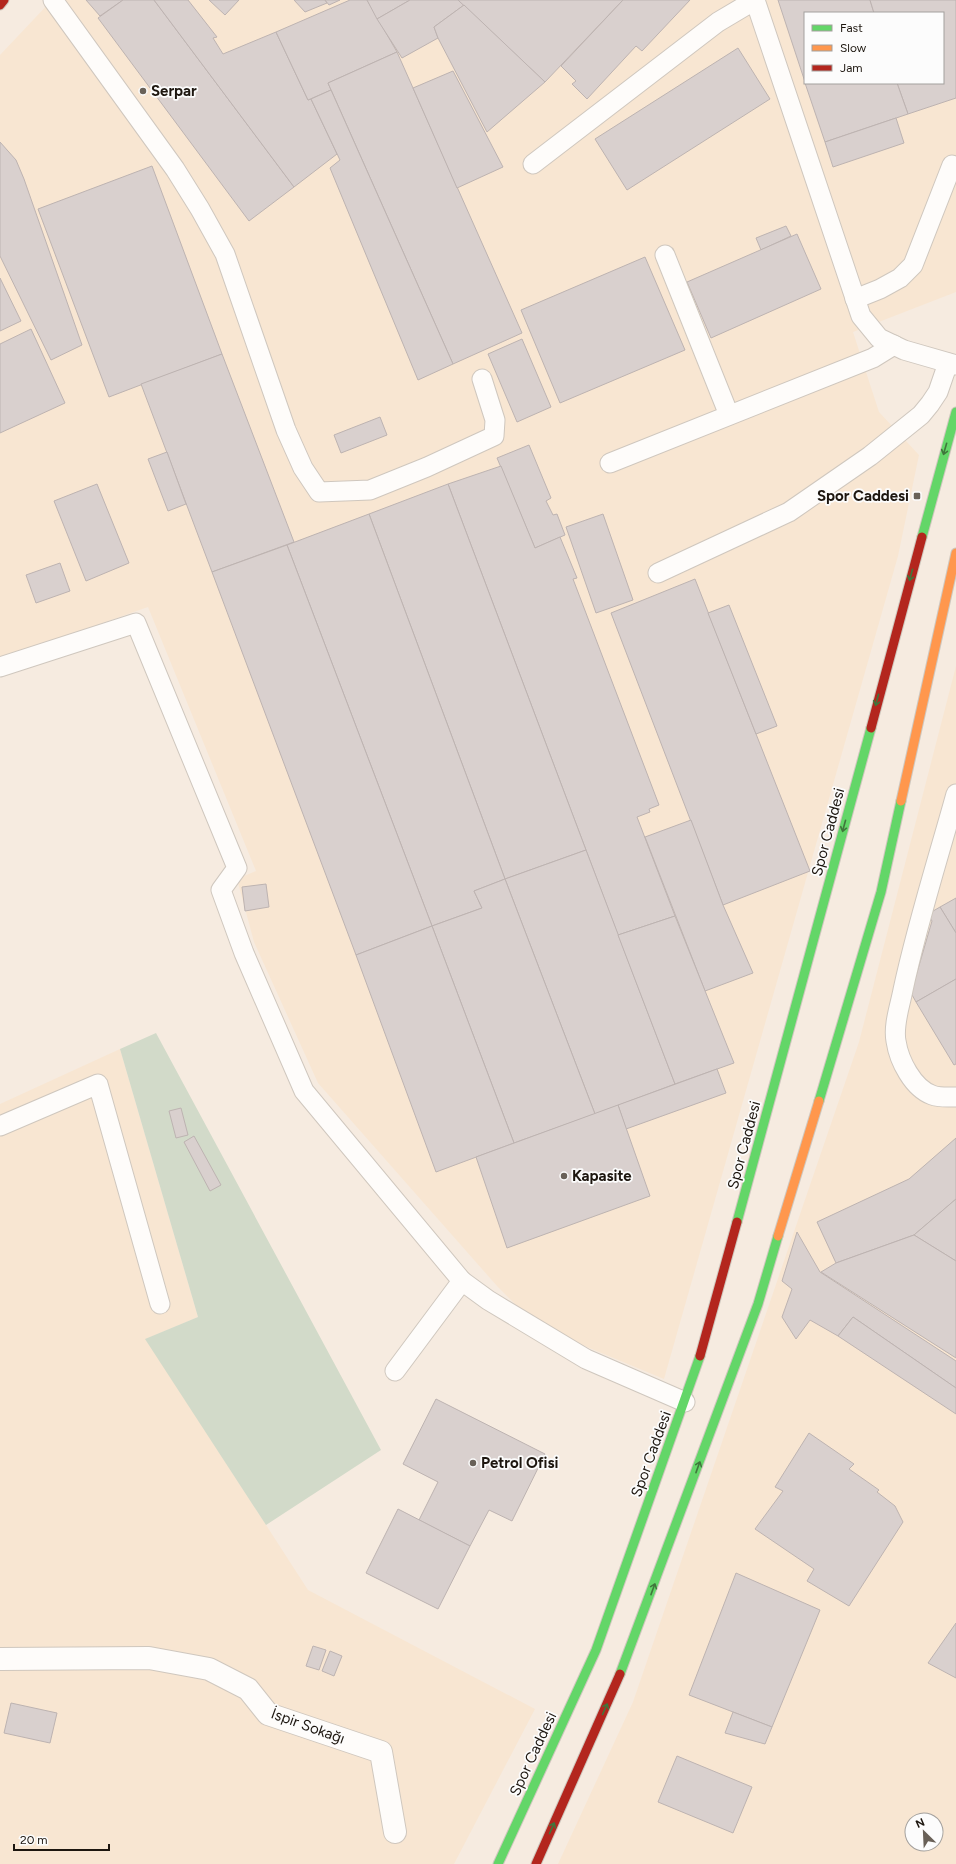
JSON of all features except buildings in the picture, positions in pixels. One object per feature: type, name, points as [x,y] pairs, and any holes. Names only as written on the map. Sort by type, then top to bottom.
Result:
[{"type":"main road","points":[[0,5],[4,0]]},
{"type":"main road","name":"Spor Caddesi","points":[[498,1864],[596,1650],[685,1402],[706,1338],[956,412]]},
{"type":"main road","points":[[536,1864],[625,1663],[758,1304],[881,892],[956,553]]},
{"type":"street","name":"İspir Sokağı","points":[[0,1660],[148,1658],[209,1669],[248,1689],[268,1714],[381,1752],[395,1832]]},
{"type":"lane","points":[[53,0],[175,169],[200,209],[221,248],[286,430],[303,468],[319,492],[370,490],[427,467],[494,436],[495,420],[482,379]]},
{"type":"lane","points":[[533,164],[718,22],[755,0],[860,316],[879,338],[904,350],[952,364],[938,392],[921,415],[859,464],[789,512],[658,573]]},
{"type":"lane","points":[[855,298],[880,289],[900,278],[913,265],[952,165]]},
{"type":"lane","points":[[665,255],[730,415]]},
{"type":"lane","points":[[610,462],[873,358],[894,345]]},
{"type":"lane","points":[[0,667],[136,623],[237,868],[221,890],[244,954],[304,1091],[462,1281],[488,1300],[586,1359],[685,1402]]},
{"type":"lane","points":[[956,794],[910,959],[896,1023],[896,1041],[907,1070],[922,1089],[932,1095],[945,1098],[956,1097]]},
{"type":"lane","points":[[0,1126],[98,1084],[160,1304]]},
{"type":"lane","points":[[395,1371],[462,1281]]},
{"type":"shaded area","points":[[52,0],[956,0],[956,292],[853,332],[879,412],[919,455],[898,556],[664,1379],[587,1347],[529,1318],[497,1286],[318,1083],[254,942],[237,879],[256,871],[148,607],[0,659],[0,55]]},
{"type":"shaded area","points":[[956,666],[956,1864],[558,1864],[633,1702],[859,1042]]},
{"type":"shaded area","points":[[120,1049],[198,1317],[146,1339],[308,1590],[535,1709],[454,1864],[0,1864],[0,1104]]},
{"type":"green space","points":[[156,1033],[381,1450],[266,1525],[145,1339],[198,1317],[120,1049]]},
{"type":"traffic: fast","points":[[922,537],[956,412]]},
{"type":"traffic: fast","points":[[737,1222],[871,728]]},
{"type":"traffic: fast","points":[[819,1101],[881,892],[901,801]]},
{"type":"traffic: fast","points":[[620,1674],[758,1304],[778,1236]]},
{"type":"traffic: fast","points":[[498,1864],[596,1650],[700,1356]]},
{"type":"traffic: slow","points":[[901,801],[956,553]]},
{"type":"traffic: slow","points":[[778,1236],[819,1101]]},
{"type":"traffic: jam","points":[[0,5],[4,0]]},
{"type":"traffic: jam","points":[[871,728],[922,537]]},
{"type":"traffic: jam","points":[[700,1356],[737,1222]]},
{"type":"traffic: jam","points":[[536,1864],[620,1674]]},
{"type":"place","name":"Serpar","points":[[143,91]]},
{"type":"place","name":"Spor Caddesi","points":[[917,496]]},
{"type":"place","name":"Kapasite","points":[[564,1176]]},
{"type":"place","name":"Petrol Ofisi","points":[[473,1463]]}]
